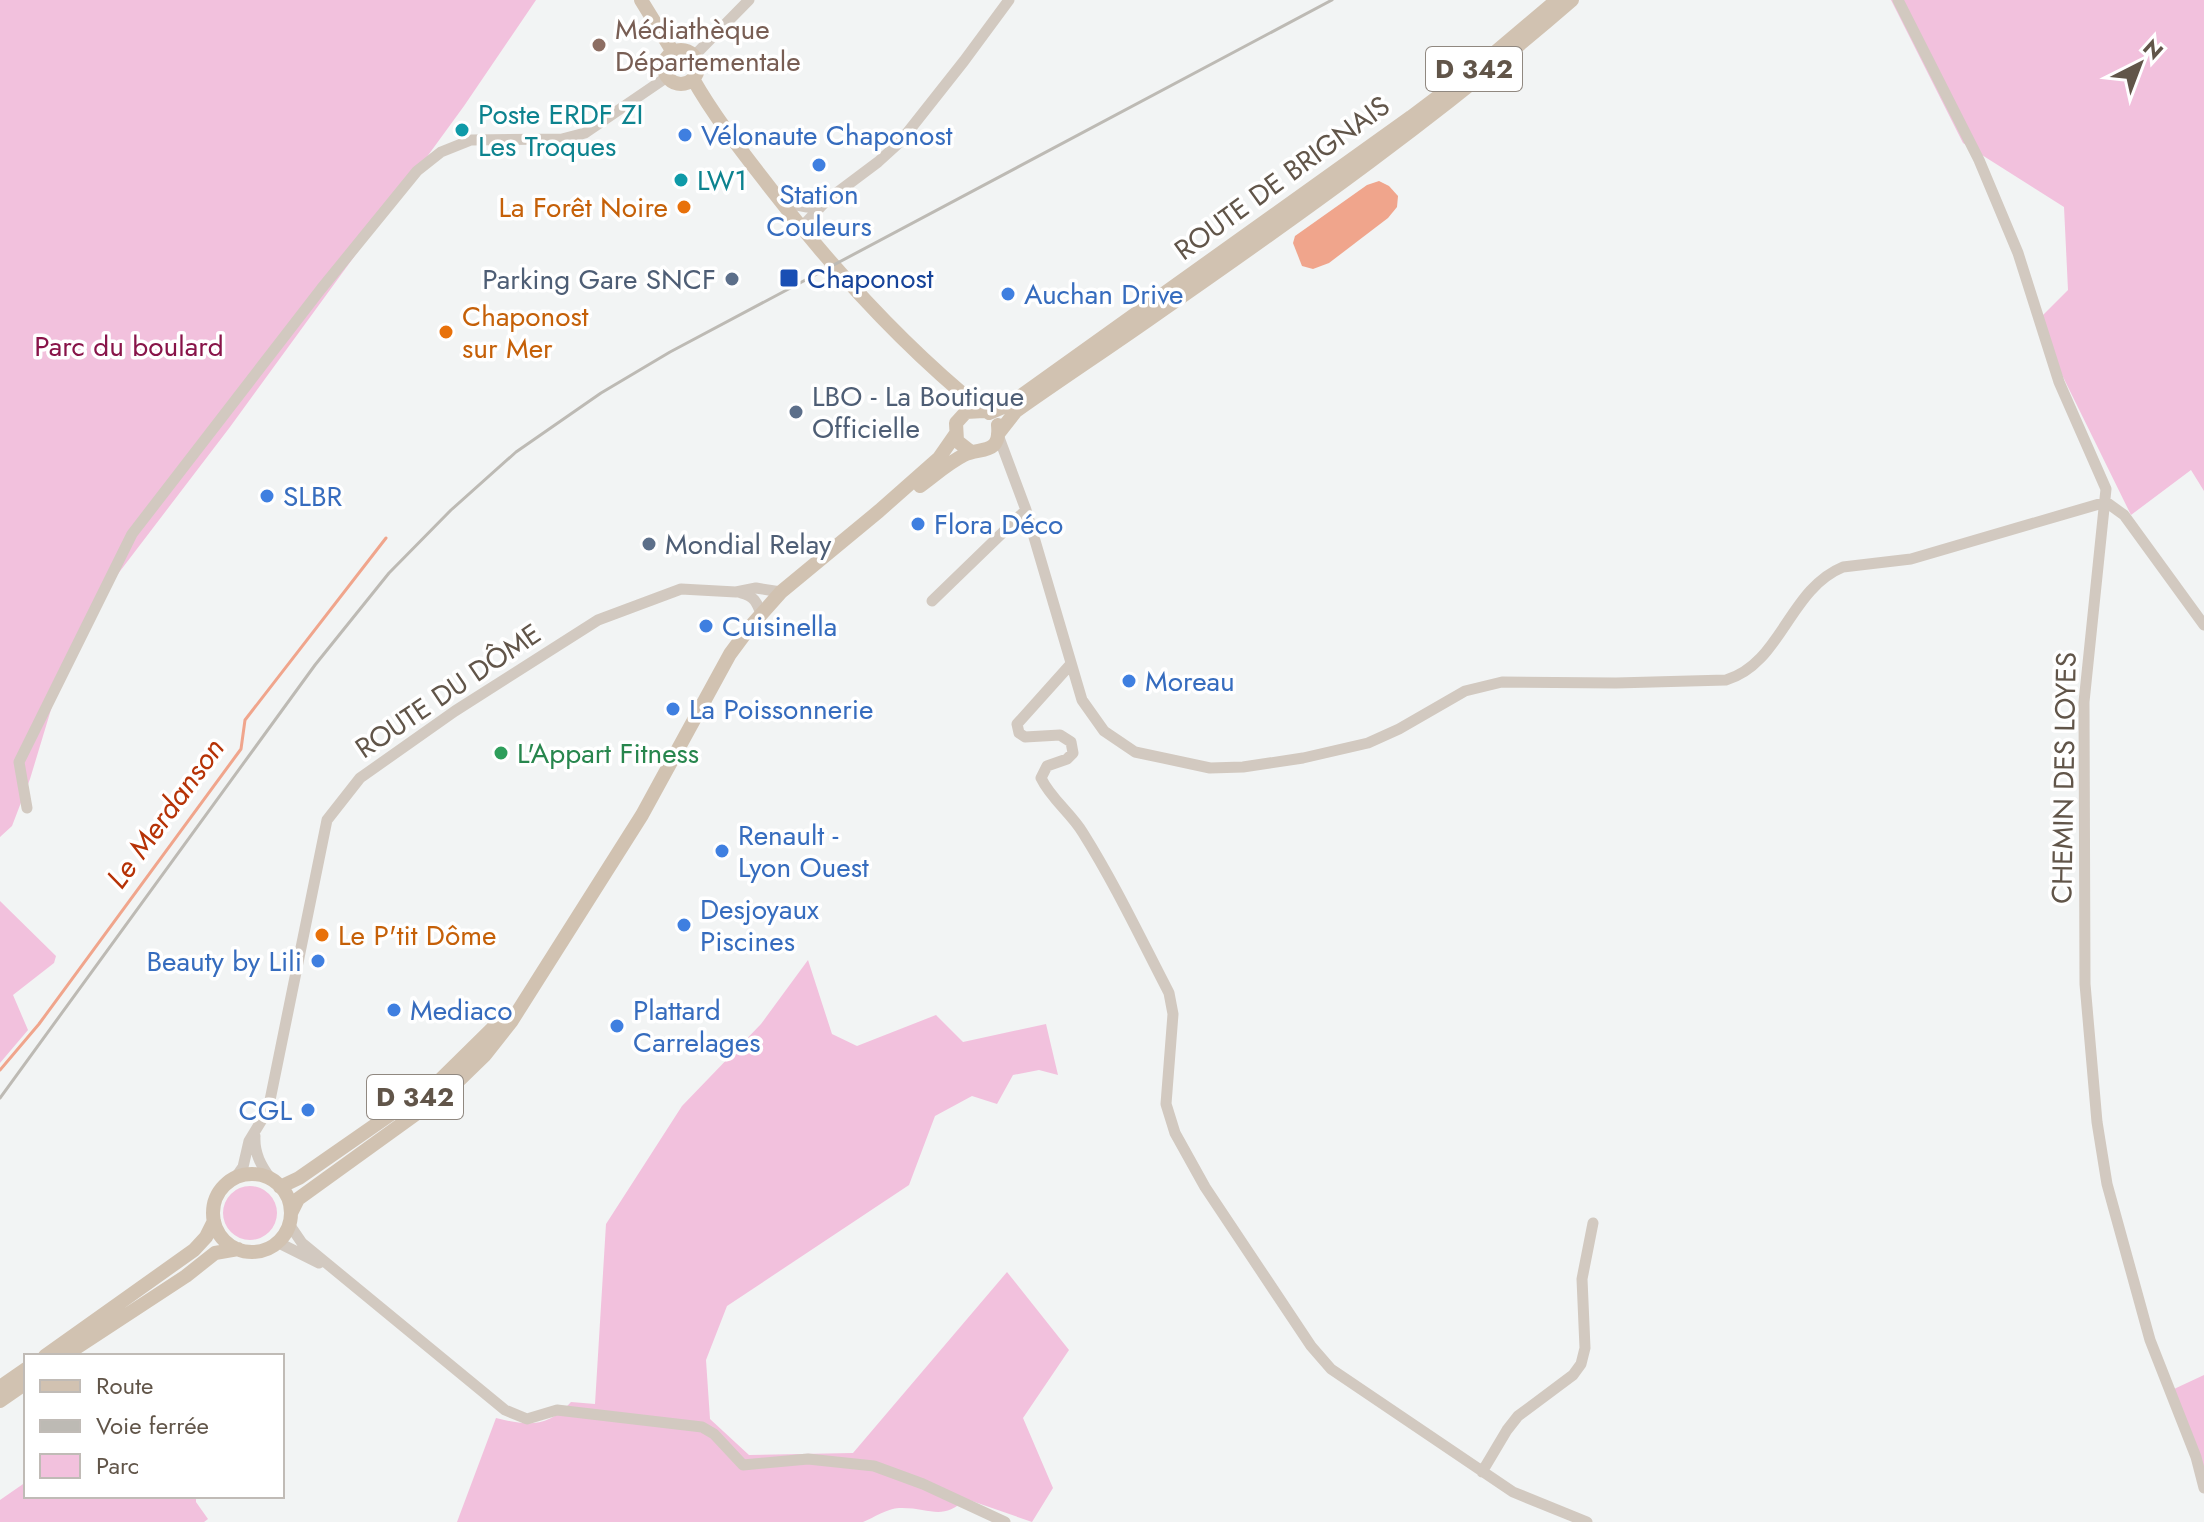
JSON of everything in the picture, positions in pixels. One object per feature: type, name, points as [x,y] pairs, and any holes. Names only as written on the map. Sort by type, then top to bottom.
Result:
[{"type":"main road","points":[[641,0],[673,52]]},
{"type":"main road","name":"ROUTE DE BRIGNAIS","points":[[985,411],[1008,405],[1404,122],[1480,65],[1557,0]]},
{"type":"main road","name":"ROUTE DE BRIGNAIS","points":[[998,434],[1016,411],[1162,311],[1417,126],[1485,74],[1572,0]]},
{"type":"main road","points":[[685,50],[694,56],[698,71],[693,79],[680,84],[667,77],[664,66],[673,52],[685,50]]},
{"type":"main road","points":[[693,79],[752,168],[865,301],[951,386],[996,422],[998,434],[992,446],[976,452],[960,446],[955,435],[958,418],[951,386]]},
{"type":"main road","points":[[752,168],[758,184],[806,248],[835,278],[865,301]]},
{"type":"main road","points":[[958,418],[966,412],[985,411]]},
{"type":"main road","name":"D 342","points":[[290,1218],[298,1199],[449,1090],[502,1033],[642,815],[730,654],[781,592],[939,458],[955,435]]},
{"type":"main road","name":"D 342","points":[[879,511],[976,452]]},
{"type":"main road","name":"D 342","points":[[276,1183],[299,1178],[440,1080],[475,1048],[533,985]]},
{"type":"main road","points":[[67,1354],[186,1276],[215,1253],[238,1249],[254,1252],[277,1242],[290,1218],[286,1194],[276,1183],[248,1174],[236,1177],[218,1193],[214,1204],[214,1221],[221,1237],[238,1249]]},
{"type":"main road","points":[[48,1354],[194,1250],[206,1237],[214,1221]]},
{"type":"main road","points":[[0,1387],[24,1370]]},
{"type":"main road","points":[[0,1401],[24,1384]]},
{"type":"street","points":[[694,56],[749,0]]},
{"type":"street","points":[[801,228],[826,201],[900,142],[1009,0]]},
{"type":"street","name":"CHEMIN DES LOYES","points":[[1898,0],[1979,160],[2018,253],[2059,382],[2106,489],[2084,702],[2085,984],[2097,1122],[2107,1184],[2150,1340],[2196,1457],[2204,1488]]},
{"type":"street","points":[[27,808],[19,762],[132,534],[321,289],[417,171],[441,152],[471,140],[562,139],[585,133],[667,77]]},
{"type":"street","points":[[781,202],[807,207],[826,201]]},
{"type":"street","points":[[998,434],[1026,510],[1070,665],[1082,700],[1092,717],[1104,731],[1135,752],[1210,768],[1243,767],[1303,758],[1368,743],[1465,691],[1502,682],[1643,683],[1734,678],[1757,662],[1803,598],[1832,571],[1928,555],[2106,502],[2124,515],[2204,625]]},
{"type":"street","points":[[976,452],[996,458],[1010,468]]},
{"type":"street","points":[[932,601],[1026,510]]},
{"type":"street","name":"ROUTE DU DÔME","points":[[236,1177],[243,1167],[249,1141],[268,1110],[327,820],[360,778],[455,711],[598,620],[681,589],[736,592],[756,588],[781,592]]},
{"type":"street","points":[[736,592],[751,595],[761,614]]},
{"type":"street","points":[[1070,665],[1059,681],[1017,724],[1019,733],[1025,737],[1060,735],[1071,742],[1073,753],[1067,759],[1047,766],[1041,778],[1046,788],[1073,817],[1108,874],[1169,993],[1173,1014],[1166,1104],[1175,1133],[1205,1187],[1311,1346],[1331,1369],[1482,1472],[1525,1497],[1587,1522]]},
{"type":"street","points":[[255,1132],[256,1153],[261,1166],[276,1183]]},
{"type":"street","points":[[290,1218],[302,1243],[505,1410],[527,1419],[557,1410],[702,1427],[714,1434],[743,1465],[808,1459],[874,1466],[923,1484],[1005,1522]]},
{"type":"street","points":[[1482,1472],[1518,1416],[1573,1375],[1581,1364],[1585,1348],[1582,1279],[1593,1223]]},
{"type":"street","points":[[277,1242],[341,1275]]},
{"type":"green space","name":"Parc du boulard","points":[[0,0],[536,0],[464,106],[230,427],[98,600],[69,650],[30,779],[12,826],[0,837]]},
{"type":"green space","points":[[1891,0],[2204,0],[2204,491],[2191,470],[2131,515],[2036,322],[2068,290],[2064,207],[1963,143]]},
{"type":"green space","points":[[0,901],[56,956],[54,963],[13,995],[28,1030],[0,1063]]},
{"type":"green space","points":[[808,960],[832,1034],[857,1046],[936,1015],[963,1042],[1046,1024],[1058,1075],[1039,1070],[1013,1075],[997,1104],[972,1096],[935,1116],[909,1185],[727,1306],[706,1360],[710,1419],[749,1455],[853,1453],[1007,1272],[1069,1350],[1023,1418],[1053,1488],[1032,1522],[966,1499],[942,1512],[895,1508],[863,1522],[457,1522],[496,1418],[536,1423],[554,1417],[571,1402],[595,1404],[606,1224],[682,1106],[761,1024]]},
{"type":"green space","points":[[250,1186],[269,1194],[277,1213],[269,1232],[250,1240],[231,1232],[223,1213],[231,1194]]},
{"type":"green space","points":[[2204,1375],[2204,1475],[2174,1389]]},
{"type":"green space","points":[[24,1483],[24,1498],[196,1498],[208,1519],[204,1522],[0,1522],[0,1500]]},
{"type":"shaded area","points":[[1379,181],[1398,196],[1397,207],[1388,218],[1329,263],[1313,269],[1302,266],[1293,243],[1295,236],[1367,185]]},
{"type":"waterway","name":"Le Merdanson","points":[[0,1070],[39,1024],[241,749],[245,720],[386,538]]},
{"type":"railway","points":[[0,1098],[315,665],[389,573],[451,510],[516,452],[601,393],[670,352],[1332,0]]},
{"type":"place","name":"Médiathèque Départementale","points":[[599,45]]},
{"type":"place","name":"Poste ERDF ZI Les Troques","points":[[462,130]]},
{"type":"place","name":"Vélonaute Chaponost","points":[[685,135]]},
{"type":"place","name":"Station Couleurs","points":[[819,165]]},
{"type":"place","name":"LW1","points":[[681,180]]},
{"type":"place","name":"La Forêt Noire","points":[[684,207]]},
{"type":"place","name":"Chaponost","points":[[789,278]]},
{"type":"place","name":"Parking Gare SNCF","points":[[732,279]]},
{"type":"place","name":"Auchan Drive","points":[[1008,294]]},
{"type":"place","name":"Chaponost sur Mer","points":[[446,332]]},
{"type":"place","name":"LBO - La Boutique Officielle","points":[[796,412]]},
{"type":"place","name":"SLBR","points":[[267,496]]},
{"type":"place","name":"Flora Déco","points":[[918,524]]},
{"type":"place","name":"Mondial Relay","points":[[649,544]]},
{"type":"place","name":"Cuisinella","points":[[706,626]]},
{"type":"place","name":"Moreau","points":[[1129,681]]},
{"type":"place","name":"La Poissonnerie","points":[[673,709]]},
{"type":"place","name":"L'Appart Fitness","points":[[501,753]]},
{"type":"place","name":"Renault - Lyon Ouest","points":[[722,851]]},
{"type":"place","name":"Desjoyaux Piscines","points":[[684,925]]},
{"type":"place","name":"Le P'tit Dôme","points":[[322,935]]},
{"type":"place","name":"Beauty by Lili","points":[[318,961]]},
{"type":"place","name":"Mediaco","points":[[394,1010]]},
{"type":"place","name":"Plattard Carrelages","points":[[617,1026]]},
{"type":"place","name":"CGL","points":[[308,1110]]}]
